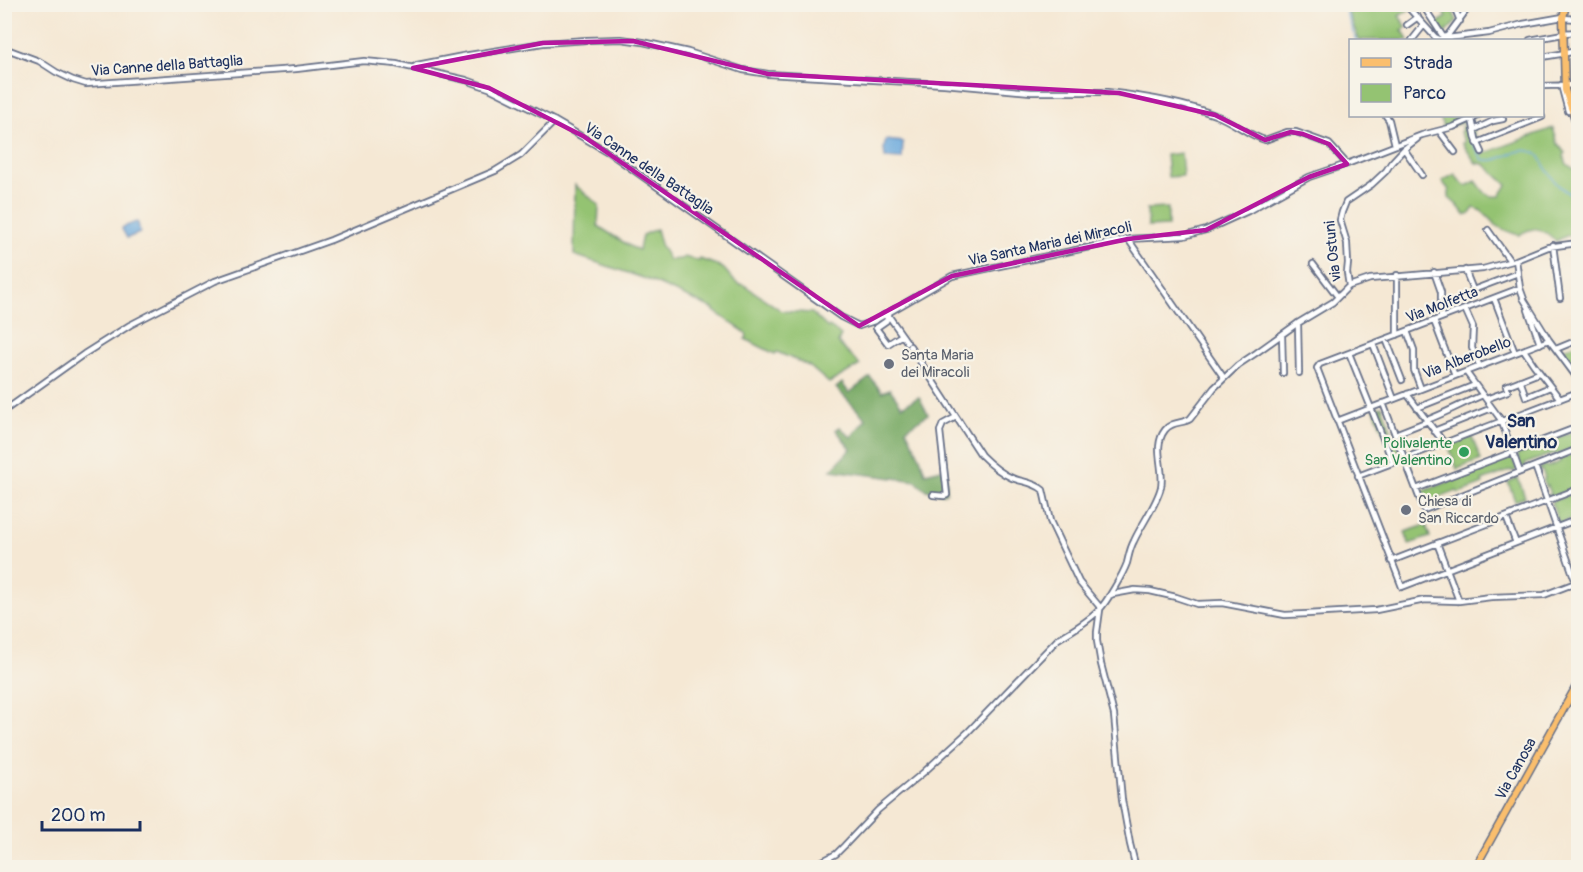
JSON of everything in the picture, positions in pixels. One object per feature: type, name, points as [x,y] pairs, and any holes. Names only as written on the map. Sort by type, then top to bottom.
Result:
[{"type":"main road","points":[[1566,4],[1563,18],[1563,85],[1578,128]]},
{"type":"main road","name":"Via Canosa","points":[[1475,867],[1578,683]]},
{"type":"street","points":[[1405,4],[1435,37],[1443,38],[1489,33],[1523,24],[1563,18],[1578,19]]},
{"type":"street","points":[[1422,4],[1443,38]]},
{"type":"street","points":[[1454,4],[1460,21]]},
{"type":"street","points":[[1443,38],[1460,21],[1471,4]]},
{"type":"street","points":[[1407,25],[1418,17]]},
{"type":"street","points":[[1413,39],[1424,25]]},
{"type":"street","points":[[1539,39],[1578,32]]},
{"type":"street","points":[[413,68],[417,65],[463,56],[543,43],[601,39],[633,40],[688,52],[743,70],[768,74],[944,84],[1031,92],[1119,93],[1186,106],[1215,115],[1265,140],[1291,132],[1303,134],[1329,144],[1347,164]]},
{"type":"street","name":"Via Canne della Battaglia","points":[[4,48],[39,61],[73,81],[86,84],[364,62],[389,63],[466,80],[583,136],[841,318],[859,326],[866,325]]},
{"type":"street","points":[[1544,57],[1578,51]]},
{"type":"street","points":[[1563,85],[1568,111]]},
{"type":"street","points":[[1544,86],[1578,85]]},
{"type":"street","points":[[1572,90],[1578,90]]},
{"type":"street","points":[[1387,117],[1395,145]]},
{"type":"street","name":"Via Santa Maria dei Miracoli","points":[[866,325],[952,276],[1128,239],[1184,236],[1206,231],[1309,177],[1422,135],[1440,132],[1476,117]]},
{"type":"street","points":[[1477,143],[1542,117]]},
{"type":"street","points":[[1472,119],[1477,143],[1482,152]]},
{"type":"street","points":[[1474,130],[1503,119]]},
{"type":"street","points":[[4,411],[84,354],[130,325],[215,281],[331,240],[495,171],[521,155],[555,121]]},
{"type":"street","points":[[1440,132],[1455,152]]},
{"type":"street","points":[[1422,135],[1404,149],[1422,175]]},
{"type":"street","name":"via Ostuni","points":[[1349,286],[1347,243],[1340,220],[1342,212],[1347,202],[1371,185],[1404,149]]},
{"type":"street","points":[[1488,230],[1513,260],[1523,298],[1540,344]]},
{"type":"street","points":[[1128,239],[1224,378]]},
{"type":"street","points":[[810,867],[836,855],[878,810],[968,732],[1058,639],[1100,610],[1126,564],[1133,542],[1160,492],[1162,479],[1158,444],[1161,437],[1165,430],[1173,424],[1190,419],[1208,395],[1238,365],[1298,323],[1333,302],[1349,286],[1370,279],[1397,275],[1483,269],[1553,245],[1578,243]]},
{"type":"street","points":[[1553,245],[1560,298]]},
{"type":"street","points":[[1313,264],[1338,297]]},
{"type":"street","points":[[1466,270],[1473,290],[1518,273]]},
{"type":"street","points":[[1434,272],[1441,292],[1440,318]]},
{"type":"street","points":[[1397,275],[1397,335]]},
{"type":"street","name":"Via Molfetta","points":[[1337,421],[1317,368],[1320,364],[1520,288]]},
{"type":"street","points":[[1494,298],[1515,353]]},
{"type":"street","points":[[1523,298],[1549,340],[1578,379]]},
{"type":"street","points":[[1466,309],[1473,327],[1472,348],[1480,367]]},
{"type":"street","points":[[888,314],[973,445],[990,464],[1011,477],[1042,490],[1047,512],[1079,582],[1099,606],[1097,641],[1114,715],[1122,800],[1136,867]]},
{"type":"street","points":[[888,314],[886,321],[876,328],[888,344],[902,335]]},
{"type":"street","points":[[1434,321],[1455,376]]},
{"type":"street","points":[[1298,323],[1299,373]]},
{"type":"street","points":[[1407,331],[1414,350],[1414,370],[1421,389]]},
{"type":"street","points":[[1282,335],[1283,373]]},
{"type":"street","points":[[1386,339],[1402,380]]},
{"type":"street","name":"Via Alberobello","points":[[1337,421],[1549,340]]},
{"type":"street","points":[[1556,349],[1578,340]]},
{"type":"street","points":[[1373,344],[1394,399]]},
{"type":"street","points":[[1524,350],[1560,399]]},
{"type":"street","points":[[1349,353],[1393,463]]},
{"type":"street","points":[[1466,372],[1501,420],[1520,472]]},
{"type":"street","points":[[1395,434],[1450,411],[1455,406],[1508,391],[1506,386],[1539,373]]},
{"type":"street","points":[[1520,380],[1526,397],[1550,387]]},
{"type":"street","points":[[1417,408],[1475,384]]},
{"type":"street","points":[[1358,476],[1578,392]]},
{"type":"street","points":[[1407,394],[1444,443]]},
{"type":"street","points":[[1383,403],[1424,510],[1578,449]]},
{"type":"street","points":[[1434,431],[1492,408]]},
{"type":"street","points":[[933,495],[947,495],[940,431],[943,424],[956,417]]},
{"type":"street","points":[[1337,421],[1401,586],[1578,519]]},
{"type":"street","points":[[1416,489],[1578,427]]},
{"type":"street","points":[[1108,597],[1113,594],[1150,591],[1197,604],[1222,603],[1285,615],[1376,610],[1425,600],[1459,601],[1544,595],[1577,582],[1535,466]]},
{"type":"street","points":[[1391,561],[1578,489]]},
{"type":"street","points":[[1506,517],[1516,543]]},
{"type":"street","points":[[1437,543],[1459,601]]},
{"type":"highlighted area","points":[[633,41],[768,74],[1119,93],[1215,115],[1265,140],[1291,132],[1303,134],[1329,144],[1347,164],[1309,177],[1206,230],[1128,239],[952,276],[859,326],[583,136],[489,88],[413,68],[543,43]]},
{"type":"green space","points":[[1345,5],[1416,5],[1399,16],[1407,27],[1402,30],[1408,39],[1359,39]]},
{"type":"green space","points":[[1439,5],[1450,5],[1457,21],[1444,34],[1437,23],[1447,17]]},
{"type":"green space","points":[[1440,117],[1474,117],[1461,123],[1443,128]]},
{"type":"green space","points":[[1472,122],[1477,148],[1483,154],[1553,128],[1558,144],[1565,153],[1563,155],[1567,164],[1574,169],[1578,168],[1578,236],[1568,235],[1556,241],[1538,229],[1519,235],[1499,227],[1478,209],[1474,208],[1469,215],[1465,215],[1449,198],[1449,190],[1442,181],[1455,174],[1466,186],[1476,181],[1491,196],[1500,196],[1507,185],[1484,164],[1476,163],[1462,143],[1465,142],[1460,132],[1461,127]]},
{"type":"green space","points":[[1181,153],[1183,176],[1168,177],[1166,155]]},
{"type":"green space","points":[[575,185],[599,205],[598,226],[631,247],[639,250],[642,235],[656,229],[660,244],[669,260],[684,257],[716,264],[735,281],[782,311],[812,313],[828,328],[841,335],[838,343],[860,365],[829,383],[809,366],[777,352],[775,354],[745,339],[746,333],[714,309],[646,279],[574,255]]},
{"type":"green space","points":[[1168,208],[1168,226],[1148,227],[1147,209]]},
{"type":"green space","points":[[1578,343],[1578,376],[1560,350]]},
{"type":"green space","points":[[870,377],[882,392],[890,389],[902,406],[919,397],[928,414],[906,429],[925,473],[946,468],[947,492],[944,494],[929,491],[916,481],[831,470],[851,449],[836,430],[840,427],[851,437],[866,419],[836,388],[842,383],[849,393]]},
{"type":"green space","points":[[1382,406],[1402,457],[1394,460],[1374,409]]},
{"type":"green space","points":[[1575,431],[1578,432],[1578,446],[1525,464],[1526,467],[1522,468],[1516,453],[1521,454]]},
{"type":"green space","name":"Polivalente San Valentino","points":[[1471,435],[1481,460],[1457,469],[1448,444]]},
{"type":"green space","points":[[1573,454],[1578,455],[1578,486],[1549,498],[1548,495],[1551,494],[1548,486],[1545,487],[1543,480],[1545,478],[1539,468],[1560,462],[1559,460]]},
{"type":"green space","points":[[1511,455],[1517,470],[1482,481],[1483,484],[1459,493],[1457,491],[1428,502],[1429,504],[1425,506],[1419,491],[1507,459]]},
{"type":"green space","points":[[1518,478],[1525,497],[1515,501],[1508,482]]},
{"type":"green space","points":[[1578,491],[1578,516],[1559,524],[1551,502]]},
{"type":"green space","points":[[1426,525],[1430,537],[1409,544],[1405,532]]},
{"type":"water","points":[[886,140],[903,142],[902,159],[885,158]]},
{"type":"water","points":[[136,222],[140,233],[127,238],[123,227]]},
{"type":"waterway","points":[[1343,4],[1356,39]]},
{"type":"waterway","points":[[1466,123],[1482,159],[1496,159],[1516,152],[1530,151],[1540,156],[1558,185],[1567,192],[1578,195]]},
{"type":"place","name":"Santa Maria dei Miracoli","points":[[889,364]]},
{"type":"place","name":"Polivalente San Valentino","points":[[1464,452]]},
{"type":"place","name":"Chiesa di San Riccardo","points":[[1406,510]]},
{"type":"district","name":"San Valentino","points":[[1521,431]]}]
